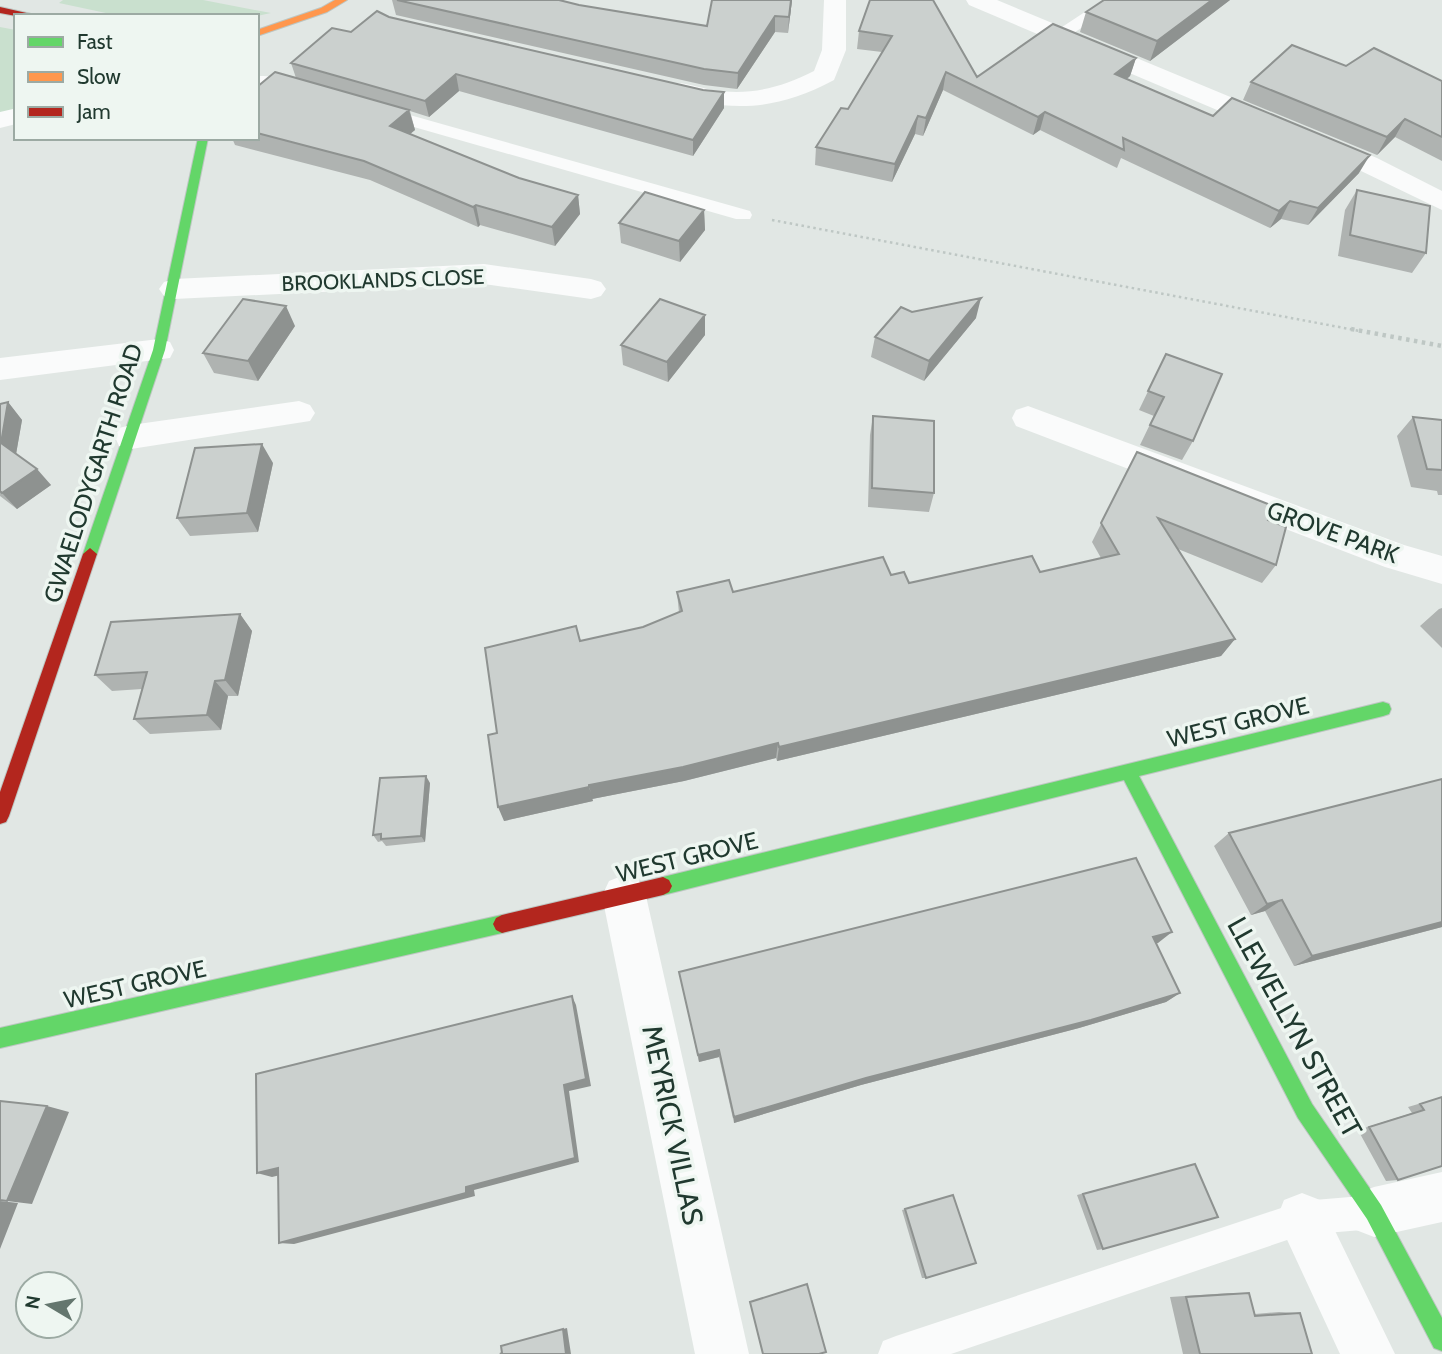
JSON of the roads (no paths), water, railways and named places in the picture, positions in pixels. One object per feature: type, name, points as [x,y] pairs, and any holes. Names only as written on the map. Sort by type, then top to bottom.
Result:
[{"type":"street","points":[[259,32],[324,10],[342,0]]},
{"type":"street","points":[[650,84],[743,102],[774,98],[804,87],[825,75],[834,50],[835,0]]},
{"type":"street","points":[[977,0],[1368,164],[1442,202]]},
{"type":"street","points":[[0,9],[20,14]]},
{"type":"street","name":"GWAELODYGARTH ROAD","points":[[0,816],[159,350],[174,289],[203,140]]},
{"type":"street","name":"BROOKLANDS CLOSE","points":[[174,289],[485,274],[591,289]]},
{"type":"street","points":[[0,369],[159,350]]},
{"type":"street","points":[[131,438],[299,413]]},
{"type":"street","name":"GROVE PARK","points":[[1028,418],[1398,557],[1442,570]]},
{"type":"street","name":"WEST GROVE","points":[[0,1038],[624,895],[1383,709]]},
{"type":"street","name":"LLEWELLYN STREET","points":[[1129,773],[1305,1111],[1374,1212],[1442,1340]]},
{"type":"street","name":"MEYRICK VILLAS","points":[[624,895],[722,1354]]},
{"type":"street","points":[[1374,1212],[1442,1197]]},
{"type":"street","points":[[1302,1218],[1368,1354]]},
{"type":"lane","points":[[1059,36],[1114,0]]},
{"type":"lane","points":[[259,81],[273,81],[313,93]]},
{"type":"lane","points":[[367,108],[743,215]]},
{"type":"lane","points":[[896,1354],[1302,1218],[1374,1212]]}]
